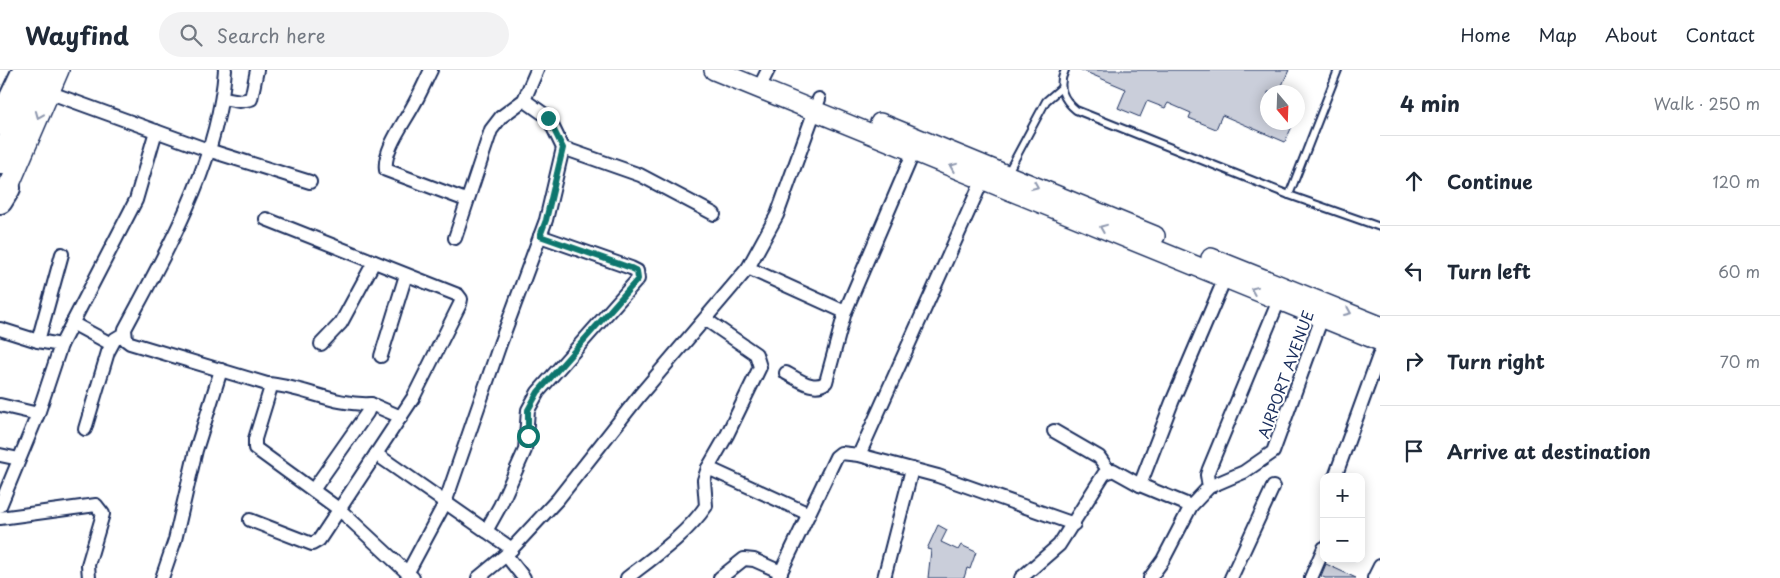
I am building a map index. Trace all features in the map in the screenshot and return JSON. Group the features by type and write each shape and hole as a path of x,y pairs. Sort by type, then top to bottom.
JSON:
{"highway":[{"path":"0,122 25,70"},
{"path":"0,162 46,81"}],"main road":[{"path":"3,199 46,81 59,70"},
{"path":"714,70 764,78"},
{"path":"746,70 914,151 1279,300 1325,310 1380,326"},
{"path":"816,105 1007,175 1224,264 1325,310 1380,341"}],"street":[{"path":"85,429 111,344 125,333 182,222 208,150 223,98 225,70"},
{"path":"223,98 240,101 250,99 257,70"},
{"path":"430,70 414,104 396,133 385,164 386,170 466,200"},
{"path":"455,238 466,200 492,130 501,117 524,100 537,70"},
{"path":"46,81 156,131 208,150 310,182"},
{"path":"267,384 270,390 255,439 255,448 340,510 411,575 445,503 500,344 546,220 563,148 548,118 524,100"},
{"path":"478,578 509,552 558,499 640,395 748,268 778,215 816,105"},
{"path":"0,506 38,414 60,345 136,200 156,131"},
{"path":"563,148 640,176 714,214"},
{"path":"786,373 814,386 822,386 826,382 845,312 914,151"},
{"path":"859,455 983,179"},
{"path":"250,520 312,544 319,540 412,398 461,299 458,295 266,219"},
{"path":"486,531 500,506 525,450 528,410 538,392 638,279 637,271 631,268 540,236"},
{"path":"38,341 62,254"},
{"path":"321,344 341,323 374,262"},
{"path":"748,268 845,312"},
{"path":"381,356 406,275"},
{"path":"1140,485 1172,402 1225,278"},
{"path":"1209,487 1207,475 1209,469 1279,300"},
{"name":"AIRPORT AVENUE","path":"1150,578 1163,560 1191,506 1209,487 1244,472 1273,452 1325,310"},
{"path":"627,578 670,544 698,517 706,506 704,480 708,468 727,435 760,367 756,354 705,319"},
{"path":"72,323 111,344"},
{"path":"0,329 38,341 60,345"},
{"path":"125,333 126,340 130,344 322,398 353,405 371,404 400,417"},
{"path":"1336,473 1380,353"},
{"path":"162,578 175,540 196,450 221,370"},
{"path":"313,490 371,404"},
{"path":"0,405 38,414"},
{"path":"1054,431 1099,456 1109,471"},
{"path":"720,578 744,559 754,560 780,575 836,457 841,453 859,455 912,469 1074,524"},
{"path":"376,454 486,531 509,552 524,578"},
{"path":"0,455 19,459"},
{"path":"708,468 809,514"},
{"path":"884,578 912,469"},
{"path":"1022,578 1059,545 1104,474 1109,471 1113,470 1140,485 1191,506"},
{"path":"1231,578 1273,487"},
{"path":"0,518 96,505 103,514 90,558 89,578"},
{"path":"1311,578 1320,557"},
{"path":"1374,578 1380,566"}],"lane":[{"path":"1065,70 1061,88 1064,99 1076,110 1289,195 1380,227"},
{"path":"1289,195 1338,70"},
{"path":"1007,175 1046,101 1061,88"}],"building":[{"path":"1081,70 1289,70 1282,85 1260,85 1260,130 1290,130 1285,142 1222,115 1216,129 1189,118 1191,113 1168,103 1165,108 1147,101 1140,117 1118,108 1126,89"},
{"path":"938,525 947,530 941,542 958,550 961,545 976,552 970,569 967,568 964,578 928,578 931,550 927,549"},
{"path":"1326,564 1356,578 1325,578 1321,576"}],"route":[{"path":"528,436 526,420 528,410 538,392 638,279 637,271 631,268 593,253 540,236 546,220 563,148 548,118"}]}
